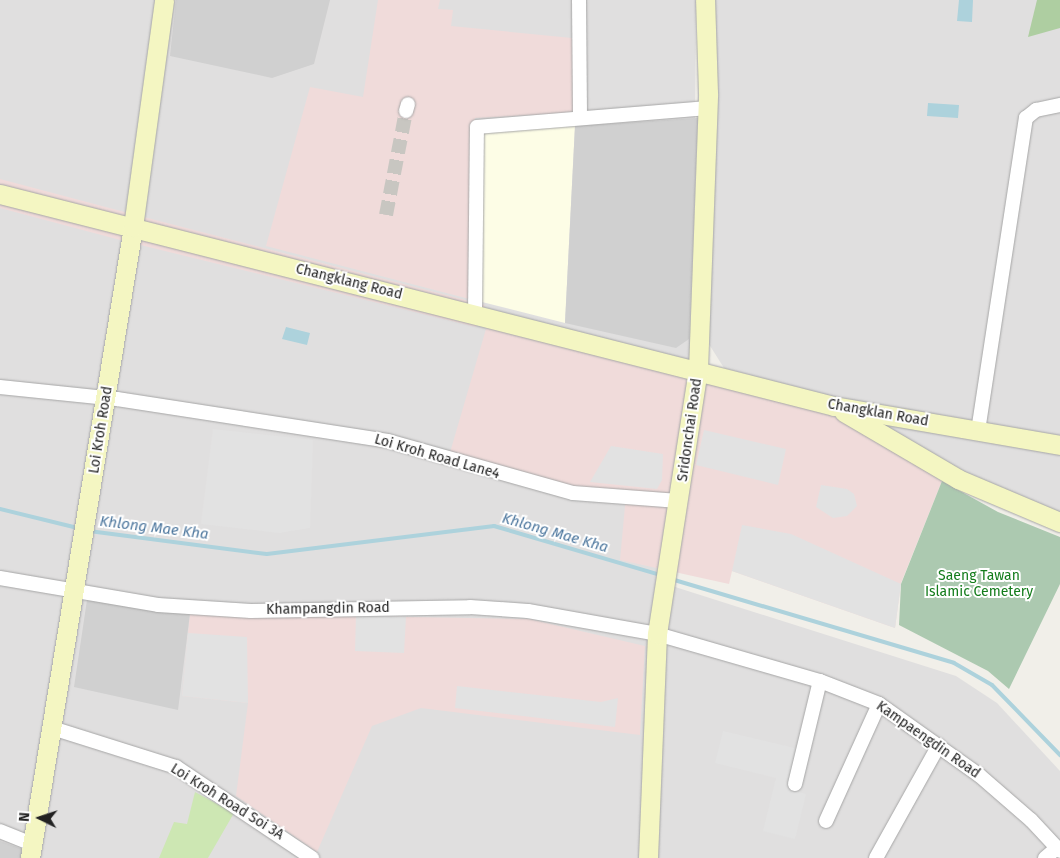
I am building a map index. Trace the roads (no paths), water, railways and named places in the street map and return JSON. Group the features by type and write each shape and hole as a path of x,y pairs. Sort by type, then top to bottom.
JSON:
{"street":[{"name":"Loi Kroh Road","path":"31,851 83,549 133,228 164,0"},
{"path":"579,0 580,118"},
{"name":"Sridonchai Road","path":"648,858 657,634 671,556 698,370 707,108 705,0"},
{"path":"978,431 1026,118 1036,110 1060,105"},
{"path":"475,314 477,127 707,108"},
{"name":"Changklang Road","path":"0,194 698,370"},
{"name":"Changklan Road","path":"698,370 834,406 1060,445"},
{"name":"Loi Kroh Road Lane4","path":"0,387 106,397 388,441 573,493 679,501"},
{"path":"834,406 958,479 1060,522"},
{"name":"Khampangdin Road","path":"0,578 75,592 158,604 251,611 470,607 528,610 657,634"},
{"name":"Kampaengdin Road","path":"657,634 820,681 879,704 939,745 1032,820 1058,850"},
{"path":"795,784 820,681"},
{"path":"826,821 879,704"},
{"name":"Loi Kroh Road Soi 3A","path":"52,728 176,767 312,858"},
{"path":"876,858 939,745"},
{"path":"0,831 31,851"},
{"path":"1045,858 1058,850"}],"water":[{"path":"959,0 973,0 972,22 957,21"},
{"path":"928,103 959,105 958,118 927,116"},
{"path":"286,327 310,333 307,345 282,339"}],"waterway":[{"name":"Khlong Mae Kha","path":"0,509 78,528"},
{"name":"Khlong Mae Kha","path":"89,531 267,554 494,526 660,575"},
{"name":"Khlong Mae Kha","path":"671,579 954,663 992,685 1060,755"}],"tunnel":[{"path":"386,215 406,111"}],"park label":[{"name":"Saeng Tawan Islamic Cemetery","path":"979,584"}]}
